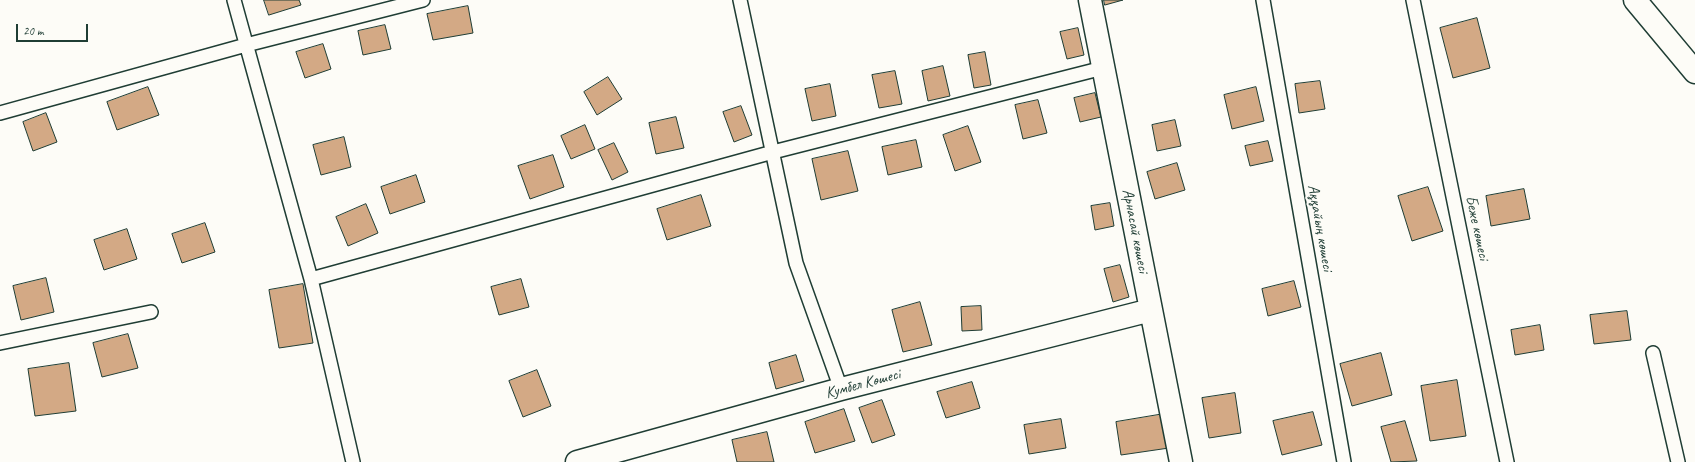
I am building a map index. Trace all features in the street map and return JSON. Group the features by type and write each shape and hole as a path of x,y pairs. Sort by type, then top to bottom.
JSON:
{"street":[{"name":"Арнасай көшесі","path":"1090,0 1181,462"},
{"path":"1635,0 1695,72"},
{"path":"1675,47 1695,59"},
{"name":"Кумбел Kөшесі","path":"577,462 841,390 1151,310"}],"lane":[{"path":"234,0 311,279 353,462"},
{"path":"0,113 246,45 423,0"},
{"path":"740,0 796,263 841,390"},
{"name":"Аққайың көшесі","path":"1263,0 1344,462"},
{"name":"Беже көшесі","path":"1413,0 1507,462"},
{"path":"311,279 773,152 1104,68"},
{"path":"0,343 151,312"},
{"path":"1653,353 1678,462"}],"building":[{"path":"264,0 299,0 301,5 269,15"},
{"path":"1104,0 1123,0 1105,5"},
{"path":"468,6 473,33 433,40 427,14"},
{"path":"1477,18 1490,68 1453,78 1440,28"},
{"path":"385,25 391,49 363,55 358,31"},
{"path":"1078,28 1084,55 1067,59 1060,32"},
{"path":"323,44 331,69 305,78 296,52"},
{"path":"985,52 991,85 974,88 968,55"},
{"path":"943,66 950,96 928,101 922,71"},
{"path":"895,71 902,104 879,108 872,75"},
{"path":"608,77 622,99 597,115 584,92"},
{"path":"1320,81 1325,109 1299,113 1295,84"},
{"path":"830,84 836,116 812,121 805,89"},
{"path":"148,87 159,115 117,130 107,102"},
{"path":"1256,87 1264,121 1232,129 1224,95"},
{"path":"1095,93 1101,117 1080,122 1074,98"},
{"path":"1038,100 1047,133 1023,139 1015,105"},
{"path":"741,106 752,135 734,142 723,112"},
{"path":"46,113 57,142 33,151 23,122"},
{"path":"676,117 684,148 656,154 649,123"},
{"path":"1175,120 1181,146 1157,151 1152,125"},
{"path":"585,125 595,149 571,159 561,136"},
{"path":"968,126 981,162 955,171 943,135"},
{"path":"344,137 351,167 321,175 313,145"},
{"path":"916,140 922,167 888,175 882,147"},
{"path":"1268,141 1273,161 1250,166 1245,146"},
{"path":"614,143 628,172 612,180 598,150"},
{"path":"848,151 858,191 821,200 812,159"},
{"path":"553,155 564,187 530,199 518,166"},
{"path":"1177,163 1185,190 1155,199 1147,172"},
{"path":"416,175 425,202 390,214 381,187"},
{"path":"1428,187 1443,231 1412,241 1398,196"},
{"path":"1524,189 1530,219 1491,226 1486,196"},
{"path":"701,195 711,226 667,240 657,209"},
{"path":"1110,203 1114,226 1095,230 1091,206"},
{"path":"366,204 378,233 348,246 336,217"},
{"path":"205,223 215,252 182,263 172,234"},
{"path":"127,229 137,259 104,270 94,240"},
{"path":"1120,265 1129,297 1113,302 1104,269"},
{"path":"46,278 54,312 21,320 13,286"},
{"path":"521,279 529,307 499,315 491,287"},
{"path":"1294,281 1301,307 1268,316 1262,289"},
{"path":"303,284 313,343 279,348 269,290"},
{"path":"920,302 932,345 903,352 892,310"},
{"path":"981,306 982,330 962,331 961,307"},
{"path":"1627,311 1631,340 1594,344 1590,315"},
{"path":"1540,325 1544,350 1515,355 1511,330"},
{"path":"128,334 138,368 102,377 93,343"},
{"path":"1381,353 1392,395 1352,406 1340,364"},
{"path":"796,355 804,381 776,389 769,363"},
{"path":"69,363 76,411 35,416 28,369"},
{"path":"537,370 551,406 523,417 509,381"},
{"path":"1457,380 1466,436 1430,441 1421,386"},
{"path":"972,382 980,408 946,418 937,392"},
{"path":"1235,393 1241,433 1209,438 1202,398"},
{"path":"882,400 895,435 872,443 859,408"},
{"path":"844,409 855,441 815,453 805,422"},
{"path":"1313,412 1322,445 1282,455 1273,421"},
{"path":"1164,414 1169,448 1121,455 1116,422"},
{"path":"1061,419 1066,448 1029,454 1024,425"},
{"path":"1405,421 1417,461 1391,462 1381,427"},
{"path":"767,432 774,462 737,462 732,440"}]}
